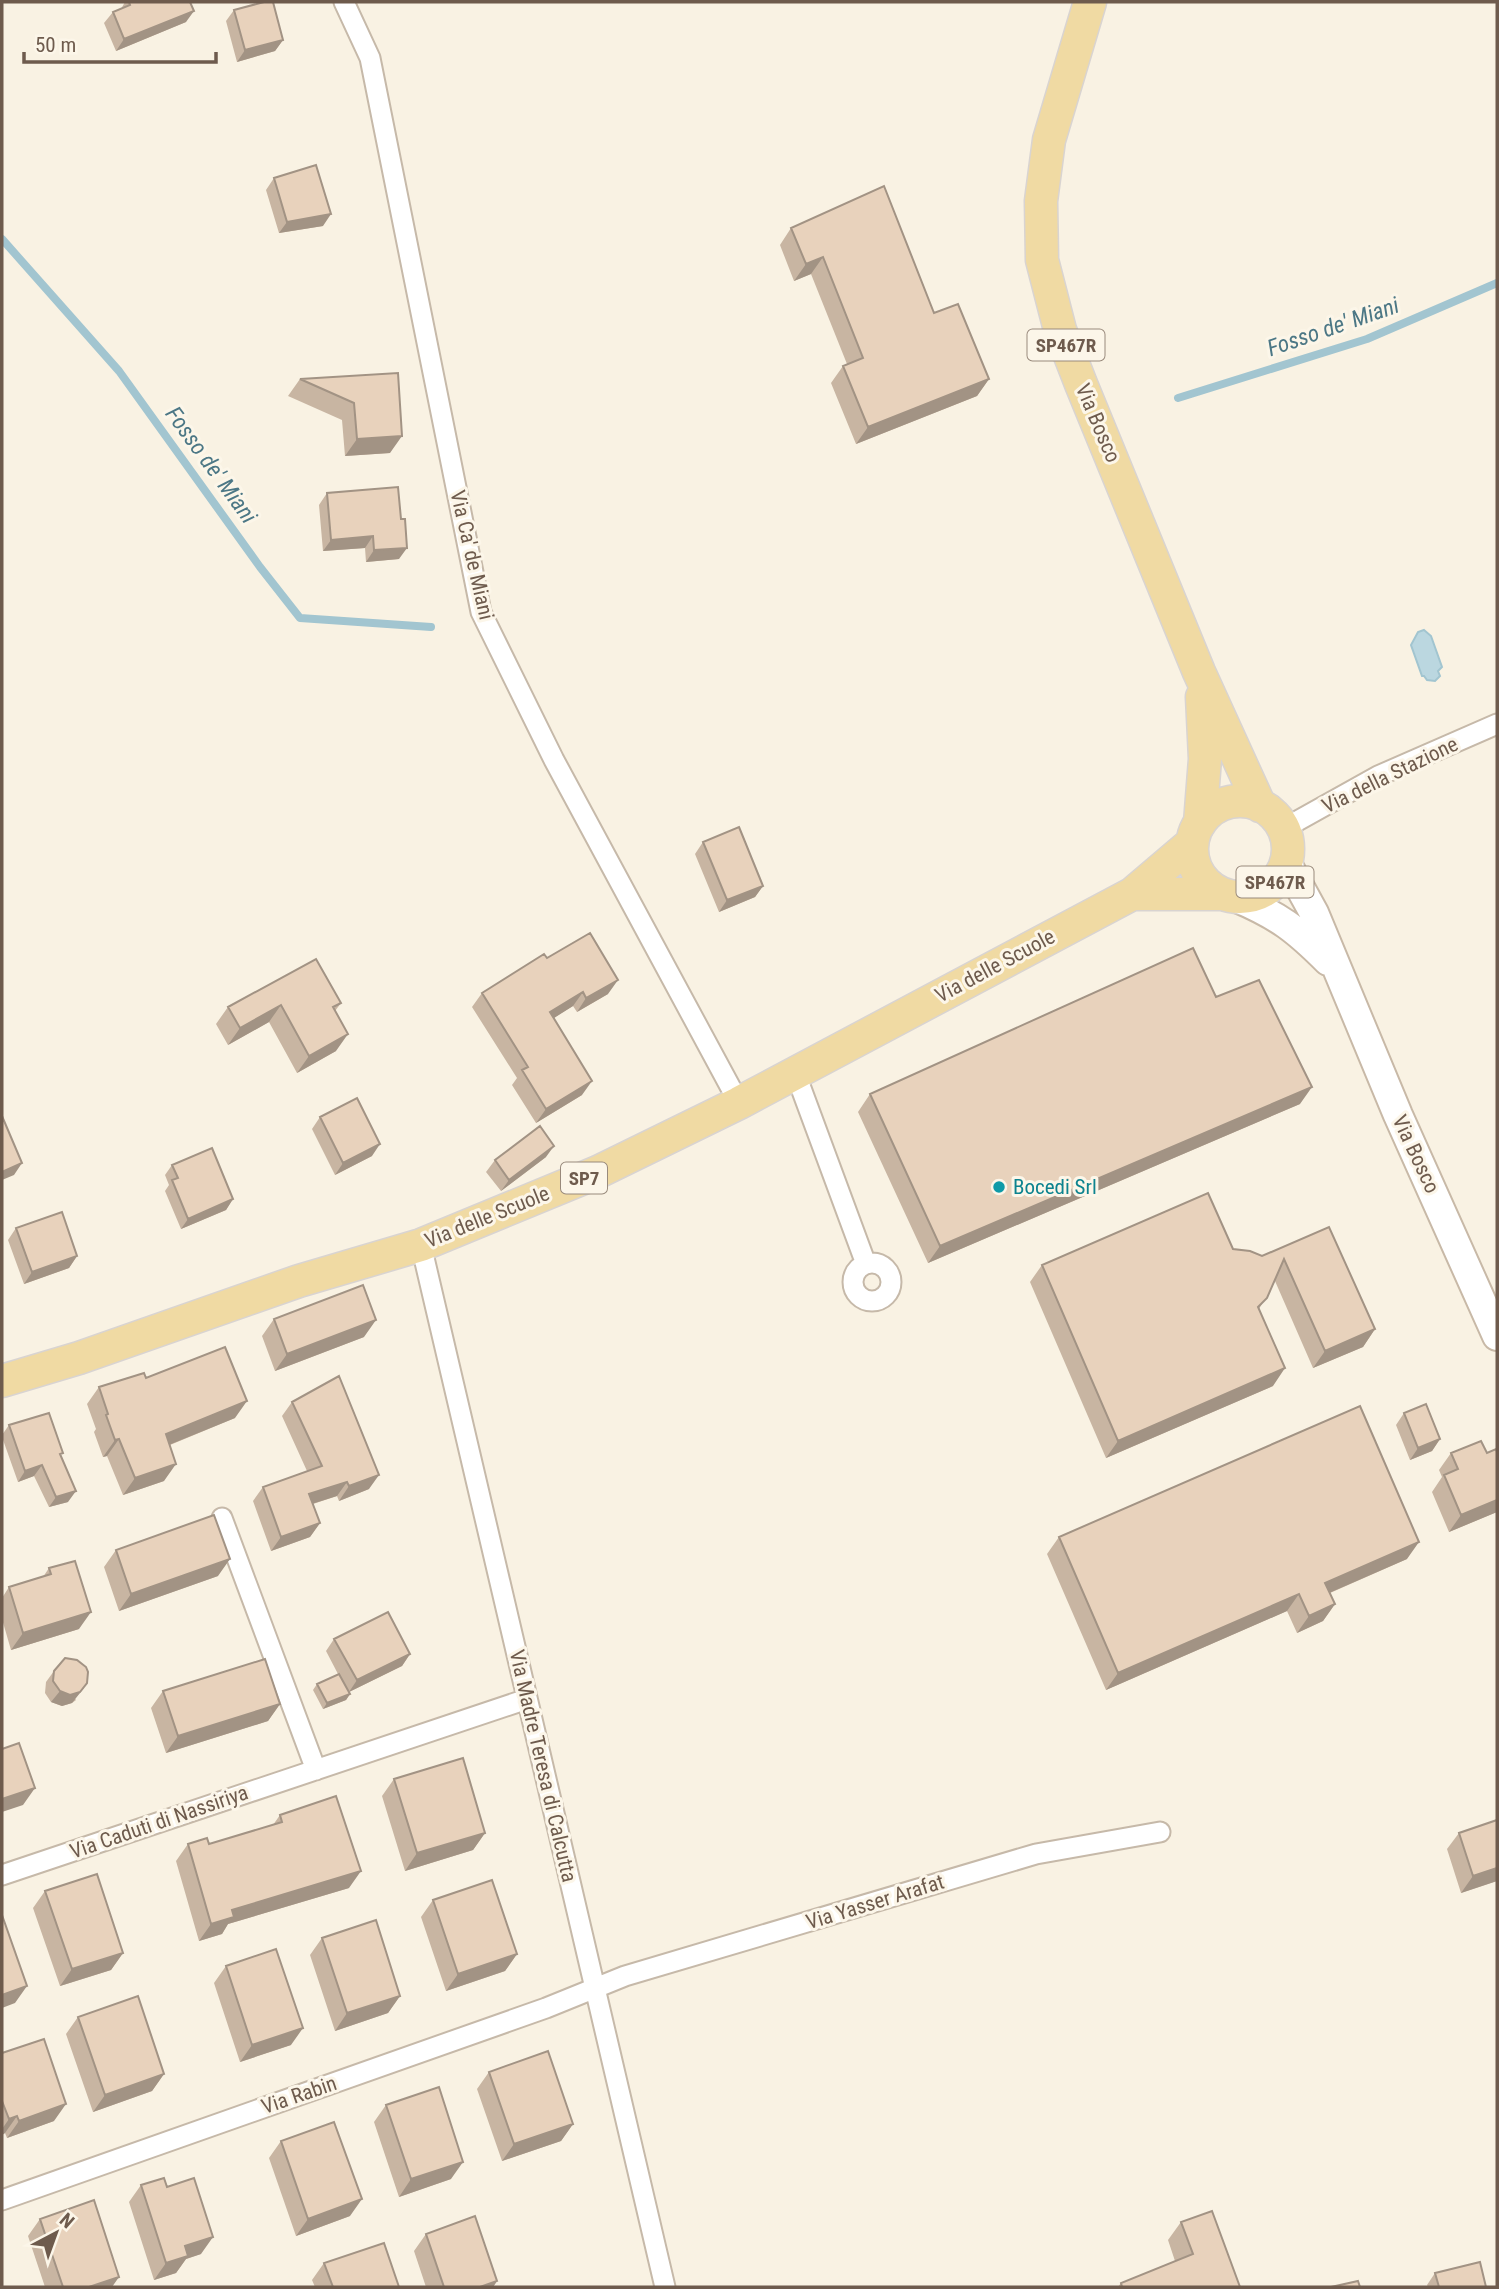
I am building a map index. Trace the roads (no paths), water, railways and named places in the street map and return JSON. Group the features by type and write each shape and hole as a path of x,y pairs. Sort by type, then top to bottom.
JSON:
{"main road":[{"name":"Via Bosco","path":"1090,2 1049,140 1041,201 1042,260 1060,330 1199,671 1260,806 1274,816 1283,829 1288,845 1286,862 1314,913 1398,1115 1497,1336"},
{"name":"Via Bosco","path":"1199,671 1205,713 1205,759 1192,858 1197,872 1207,885 1272,913 1298,931 1337,970"},
{"path":"1196,833 1216,808 1229,802 1244,801 1260,806"},
{"name":"Via delle Scuole","path":"2,1381 79,1358 299,1281 421,1245 598,1172 739,1102 1132,894 1196,833"},
{"name":"SP467R","path":"1229,896 1254,896 1268,888 1280,876 1286,862"},
{"name":"Via delle Scuole","path":"1132,894 1229,896"}],"street":[{"name":"Via Ca' de Miani","path":"344,2 370,58 481,612 554,761 739,1102"},
{"name":"Via della Stazione","path":"1283,829 1378,776 1497,724"},
{"path":"795,1072 866,1264"},
{"name":"Via Madre Teresa di Calcutta","path":"421,1245 665,2287"},
{"path":"222,1518 316,1770"},
{"name":"Via Caduti di Nassiriya","path":"2,1875 527,1699"},
{"name":"Via Yasser Arafat","path":"595,1987 1036,1854 1160,1832"},
{"name":"Via Rabin","path":"2,2200 546,2008 595,1987"}],"water":[{"path":"1424,630 1431,636 1442,667 1438,671 1440,676 1435,681 1422,676 1411,645 1418,632"}],"waterway":[{"name":"Fosso de' Miani","path":"2,239 119,371 260,567 300,618 431,627"},
{"name":"Fosso de' Miani","path":"1178,398 1367,339 1497,283"}],"place":[{"name":"Bocedi Srl","path":"999,1187"}]}
